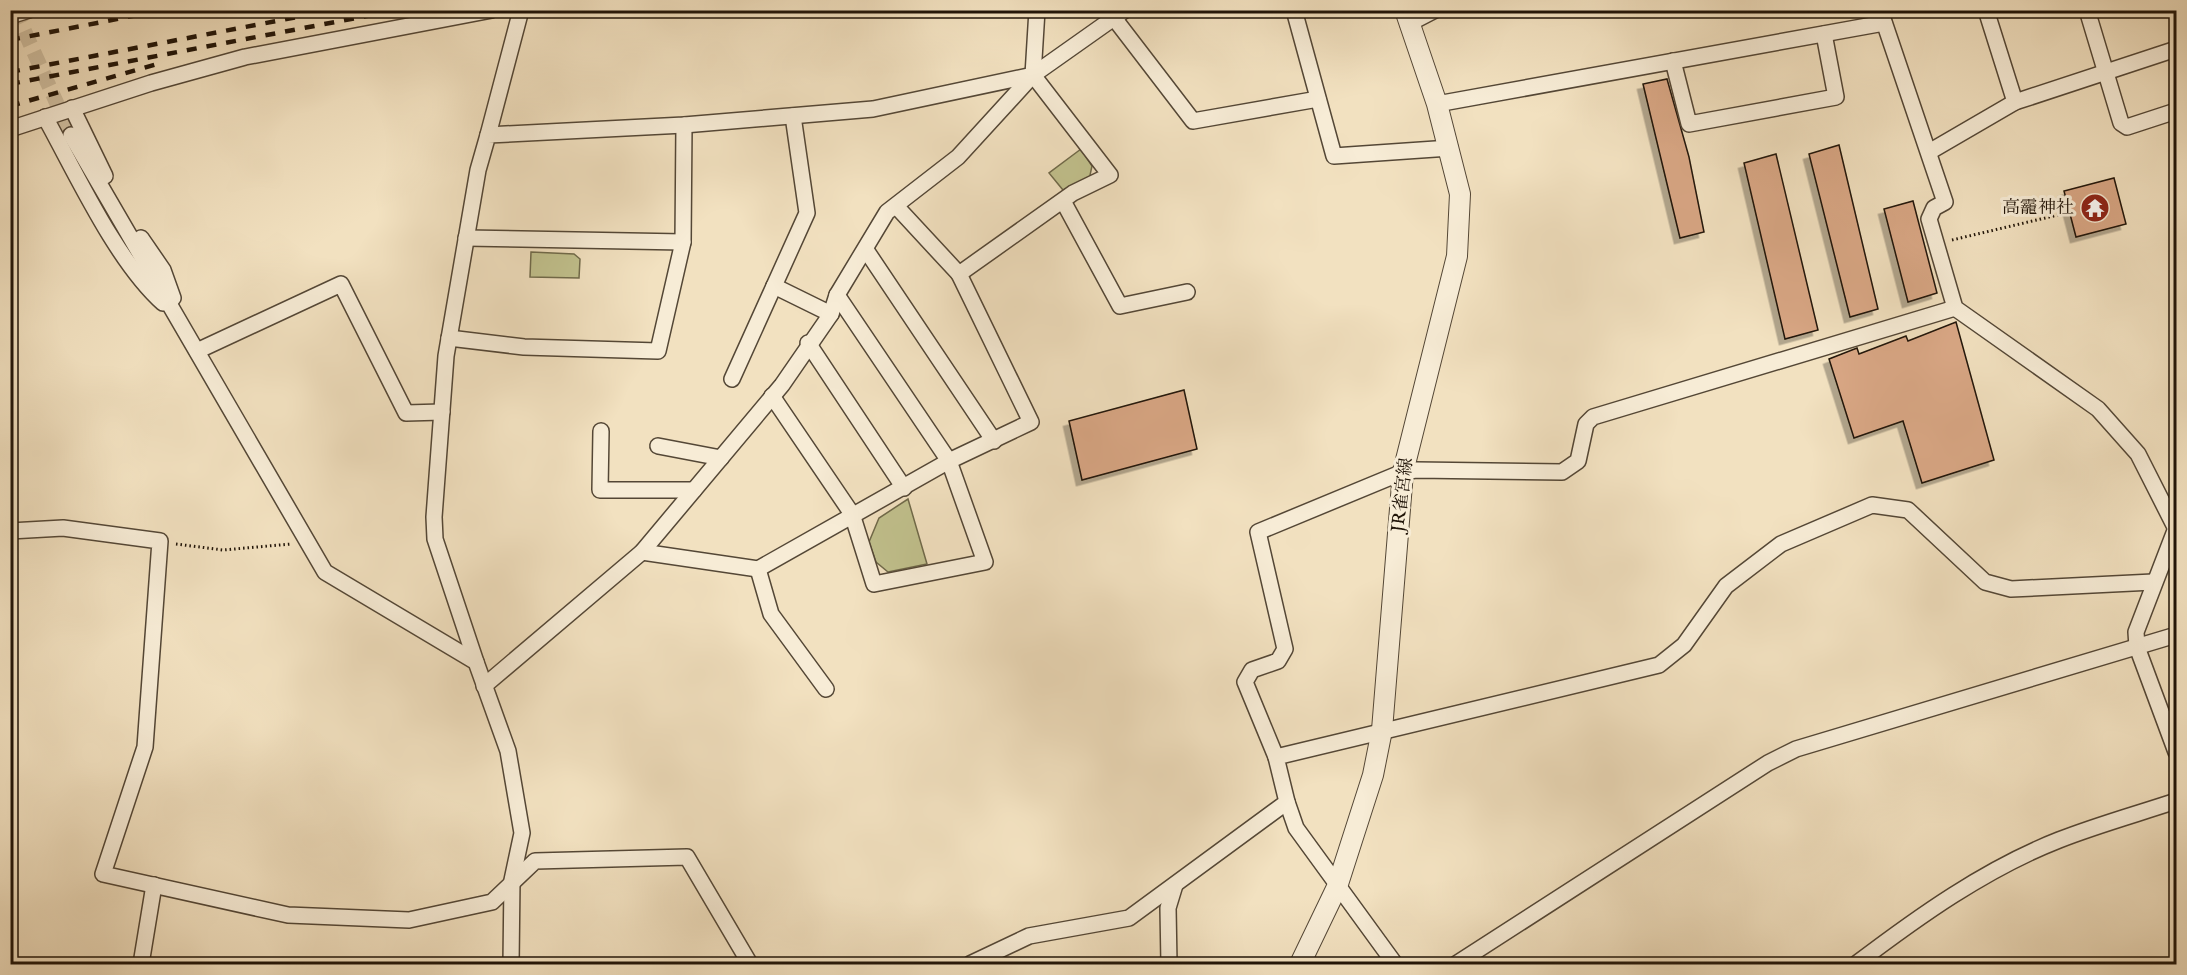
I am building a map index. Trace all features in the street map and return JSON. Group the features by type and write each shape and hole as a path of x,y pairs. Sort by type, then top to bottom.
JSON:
{"street":[{"path":"10,16 29,10"},
{"path":"10,129 151,83 245,57 492,10"},
{"path":"511,964 512,880 522,833 508,751 435,539 434,517 449,338 466,238 478,170 521,10"},
{"path":"959,274 1063,201 1110,175 1033,75 1037,10"},
{"path":"1294,10 1334,156 1450,148"},
{"path":"1406,17 1435,10"},
{"path":"1986,10 2015,102"},
{"path":"2087,10 2121,123 2127,127 2176,111"},
{"path":"484,686 642,552 772,396 831,314 837,295 888,213 958,157 1033,75 1120,14 1193,121 1318,99"},
{"name":"JR雀宮線","path":"1300,964 1337,887 1360,821 1382,730 1403,472 1456,256 1460,194 1437,104 1406,17"},
{"path":"1437,104 1824,34 1882,17 1945,201 1934,208 1929,219 1954,308 2098,409 2138,454 2176,529 2153,582 2136,632 2137,647 2176,752"},
{"path":"1674,61 1689,124 1836,97 1824,34"},
{"path":"1929,152 2015,102 2105,71 2176,50"},
{"path":"488,135 684,125 873,109 1033,75"},
{"path":"72,108 120,206 163,270 172,291 174,313"},
{"path":"732,379 807,213 794,116"},
{"path":"45,117 103,221 144,286 174,313"},
{"path":"449,338 524,347 658,351 683,242 684,125"},
{"path":"71,135 325,572 476,662"},
{"path":"1063,201 1120,306 1187,292"},
{"path":"642,552 758,569 949,461 1031,422 959,274 896,206"},
{"path":"466,238 683,242"},
{"path":"866,250 994,441"},
{"path":"197,351 341,284 406,413 442,412"},
{"path":"774,286 831,314"},
{"path":"772,396 852,514 873,584 985,562 949,461 837,295"},
{"path":"1395,964 1296,828 1276,757 1245,682 1252,670 1278,661 1285,649 1258,532 1403,472 1416,470 1562,472 1578,461 1586,424 1593,417 1954,308"},
{"path":"808,343 904,488"},
{"path":"601,431 600,490 694,490"},
{"path":"658,446 721,458"},
{"path":"1276,757 1659,665 1684,645 1726,586 1781,543 1872,505 1908,510 1985,582 2011,589 2153,582"},
{"path":"10,531 63,528 160,542 145,747 103,874 288,915 409,920 492,902 512,880 535,861 687,857 750,964"},
{"path":"758,569 771,614 826,689"},
{"path":"1456,964 1768,763 1796,749 2176,635"},
{"path":"1856,964 1890,938 1983,876 2058,840 2176,801"},
{"path":"970,964 1029,936 1129,918 1287,802"},
{"path":"141,964 154,885"},
{"path":"1168,964 1168,908 1175,885"}],"path":[{"path":"1936,243 2062,214"},
{"path":"160,542 223,550 308,543"}],"green space":[{"path":"1081,149 1092,166 1089,180 1063,190 1049,173"},
{"path":"531,252 574,254 580,259 579,278 530,277"},
{"path":"908,499 927,564 888,572 876,562 869,542 879,518"}],"building":[{"path":"1667,79 1689,157 1704,232 1680,238 1643,84"},
{"path":"1839,145 1878,309 1850,317 1809,154"},
{"path":"1776,154 1818,330 1785,339 1744,163"},
{"name":"高靇神社","path":"2114,178 2126,224 2076,237 2064,191"},
{"path":"1913,201 1937,293 1908,302 1884,209"},
{"path":"1956,322 1994,460 1922,483 1903,421 1854,438 1829,359 1857,348 1859,354 1906,336 1908,341"},
{"path":"1184,390 1197,449 1082,480 1069,421"}],"tunnel":[{"path":"15,10 71,135"}],"railway":[{"path":"10,40 163,10"},
{"path":"10,72 334,10"},
{"path":"10,84 398,10"},
{"path":"10,106 161,63"}],"place":[{"name":"高靇神社","path":"2095,208"}]}
